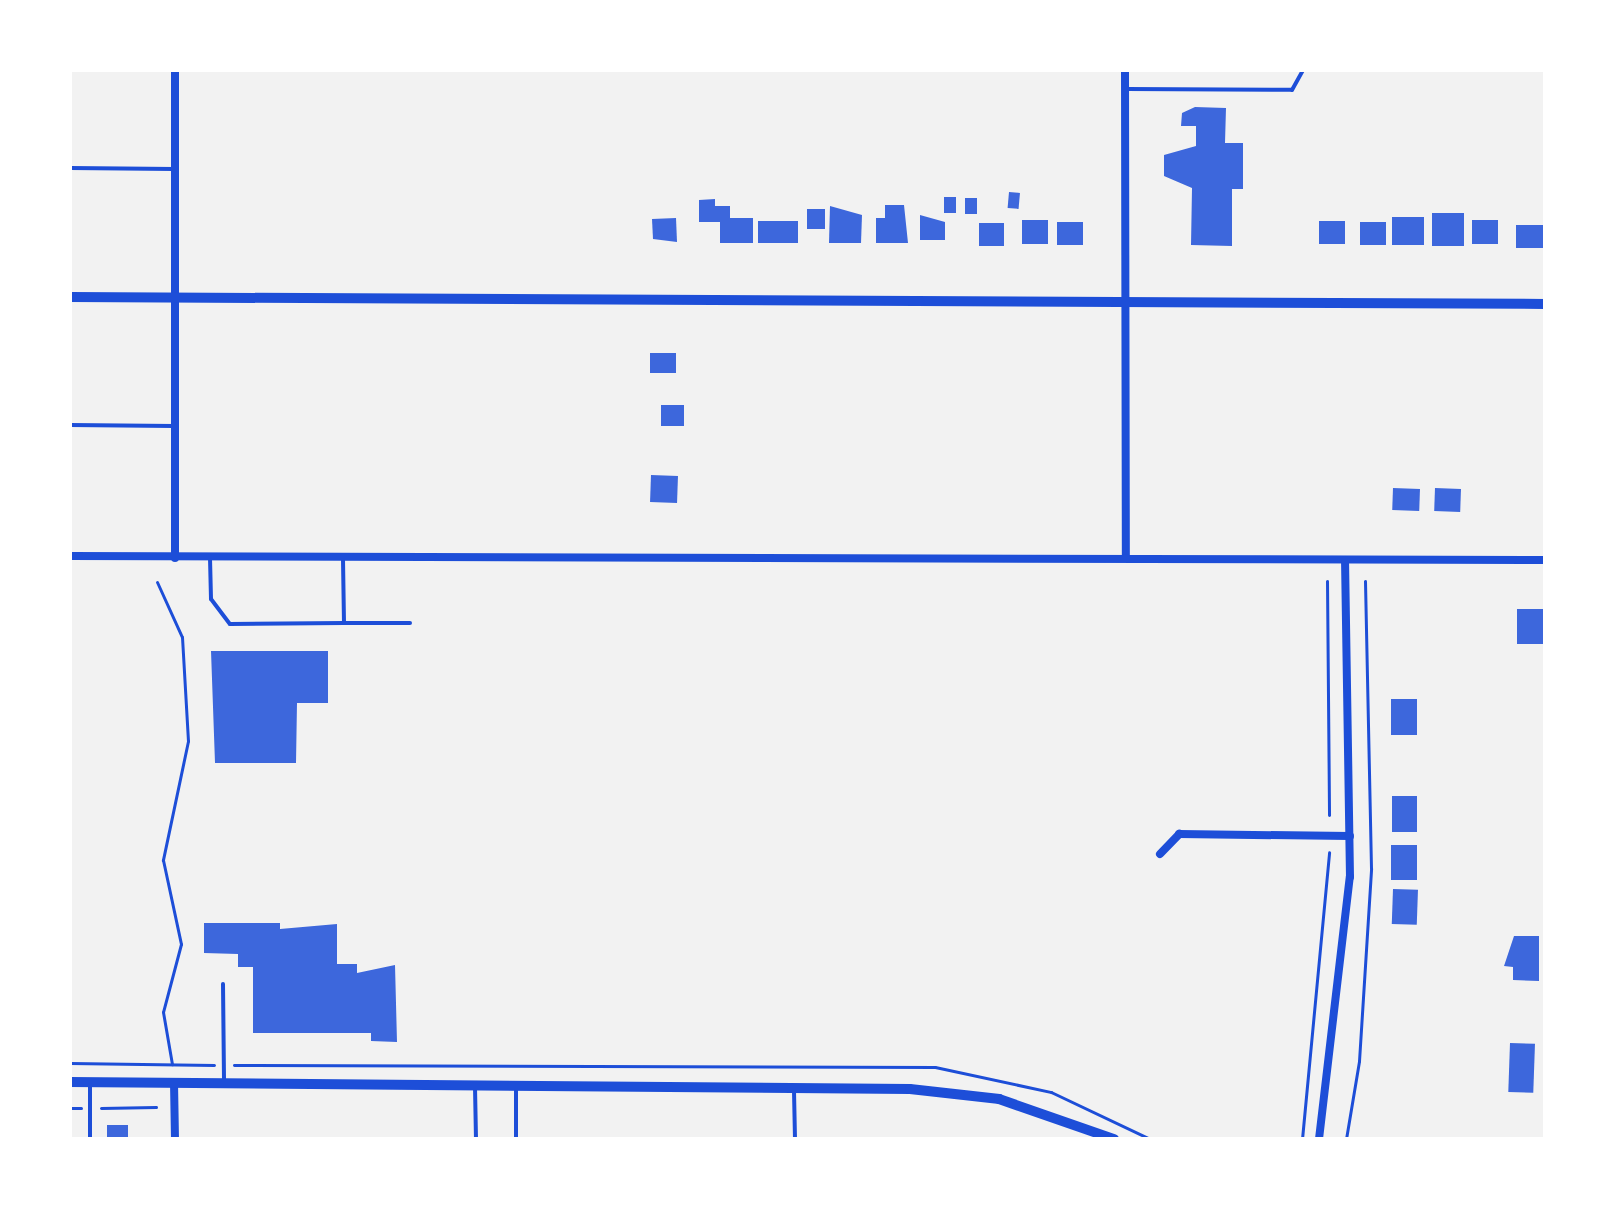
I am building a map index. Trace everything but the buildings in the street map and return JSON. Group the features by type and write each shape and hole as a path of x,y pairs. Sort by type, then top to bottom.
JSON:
{"street":[{"path":"175,70 178,298 174,426 175,558"},
{"path":"1125,70 1126,558"},
{"path":"70,297 1124,299 1545,304"},
{"path":"70,556 1545,560"},
{"path":"1319,1139 1343,967 1350,836 1345,560"},
{"path":"1160,854 1179,834 1350,836"},
{"path":"70,1082 794,1089 986,1097 1114,1139"},
{"path":"174,1082 175,1139"}],"lane":[{"path":"1125,89 1292,90 1303,70"},
{"path":"70,168 177,169"},
{"path":"70,425 174,426"},
{"path":"210,558 211,599 230,624 410,623"},
{"path":"343,559 344,623"},
{"path":"223,984 224,1082"},
{"path":"90,1082 90,1139"},
{"path":"475,1087 476,1139"},
{"path":"516,1087 516,1139"},
{"path":"794,1089 795,1139"}],"path":[{"path":"1327,581 1329,815"},
{"path":"1346,1139 1359,1061 1371,868 1365,581"},
{"path":"157,582 182,637 188,741 163,860 181,944 163,1012 174,1082"},
{"path":"1302,1139 1329,852"},
{"path":"70,1108 156,1107"}]}
